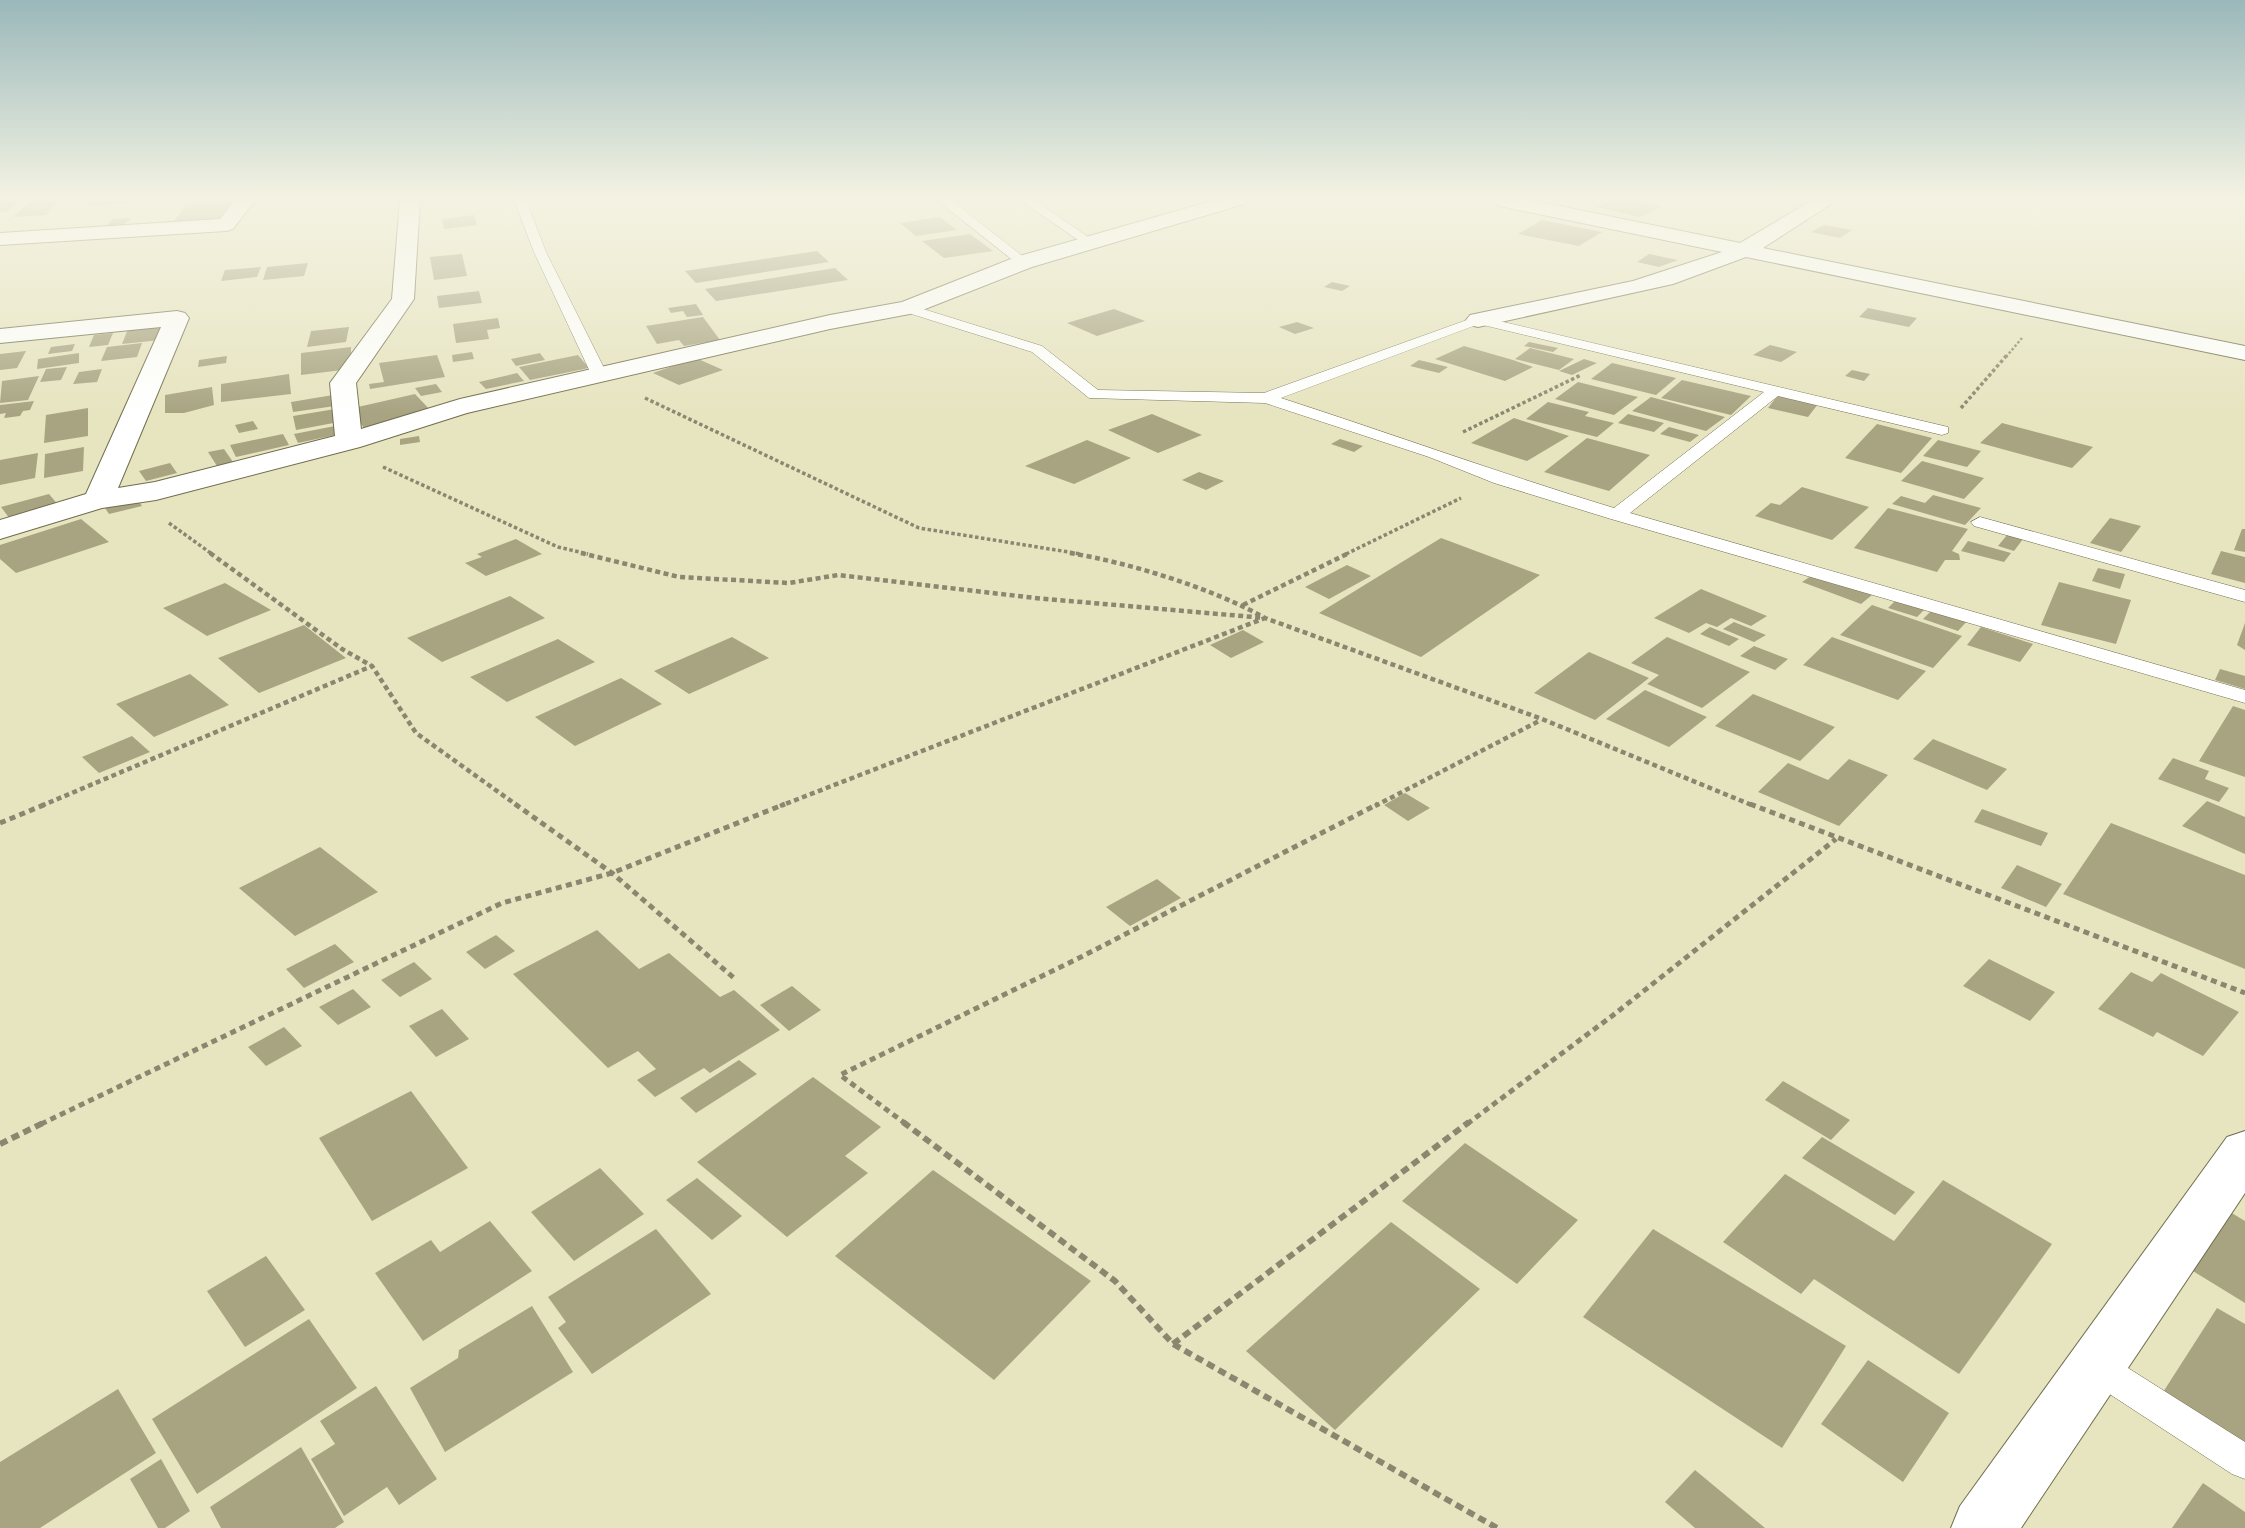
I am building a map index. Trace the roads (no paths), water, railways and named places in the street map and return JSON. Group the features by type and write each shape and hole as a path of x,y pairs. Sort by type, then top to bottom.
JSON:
{"street":[{"path":"342,443 343,383 403,299 405,271"},
{"path":"0,530 98,500 156,491 342,443 460,407 830,322 907,308 1000,271"},
{"path":"1478,320 1685,271"},
{"path":"1856,271 2245,353"},
{"path":"0,336 177,318 98,500"},
{"path":"1983,1528 2245,1151"}],"lane":[{"path":"549,271 600,376"},
{"path":"907,308 1037,349 1094,395 1266,398 1435,453 1500,479 1617,515 2245,697"},
{"path":"1266,398 1478,320 1942,430"},
{"path":"1617,515 1775,391"},
{"path":"1980,522 2245,596"},
{"path":"2097,1367 2245,1462"}]}
